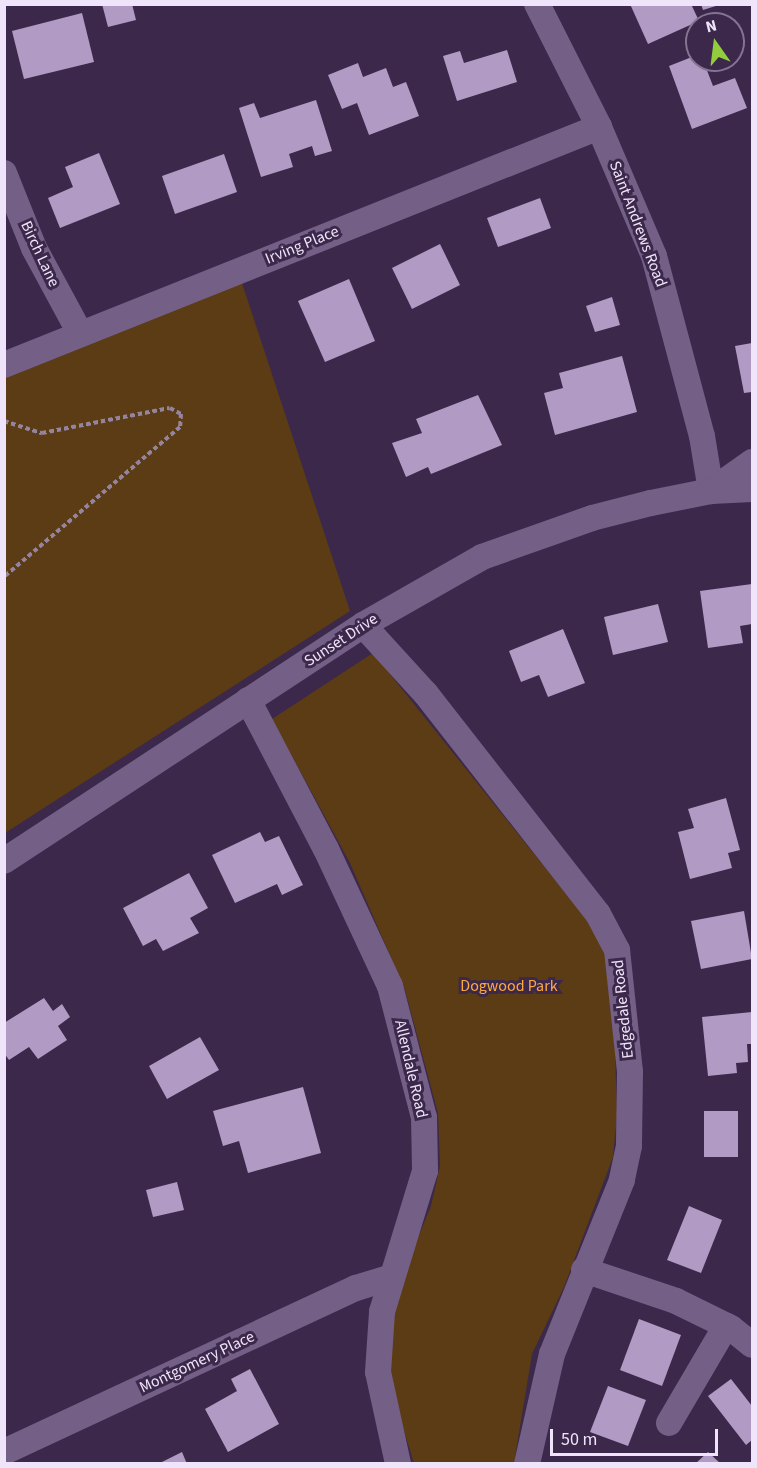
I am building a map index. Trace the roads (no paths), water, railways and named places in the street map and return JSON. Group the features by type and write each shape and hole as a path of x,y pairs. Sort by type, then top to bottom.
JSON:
{"street":[{"name":"Saint Andrews Road","path":"537,4 599,127 654,256 702,436 711,491"},
{"name":"Irving Place","path":"4,365 599,127"},
{"name":"Birch Lane","path":"4,173 34,248 80,333"},
{"name":"Sunset Drive","path":"711,491 753,462"},
{"name":"Sunset Drive","path":"4,861 363,625 482,557 592,518 711,491 753,489"},
{"name":"Edgedale Road","path":"363,625 426,694 598,914 617,950 630,1072 629,1146 622,1180 552,1354 526,1464"},
{"name":"Allendale Road","path":"248,700 326,849 390,986 421,1106 425,1171 382,1312 378,1372 398,1464"},
{"path":"584,1270 655,1292 726,1326 753,1345"},
{"name":"Montgomery Place","path":"4,1452 356,1288 391,1277"},
{"path":"669,1423 726,1326"}],"park label":[{"name":"Dogwood Park","path":"509,986"}]}
